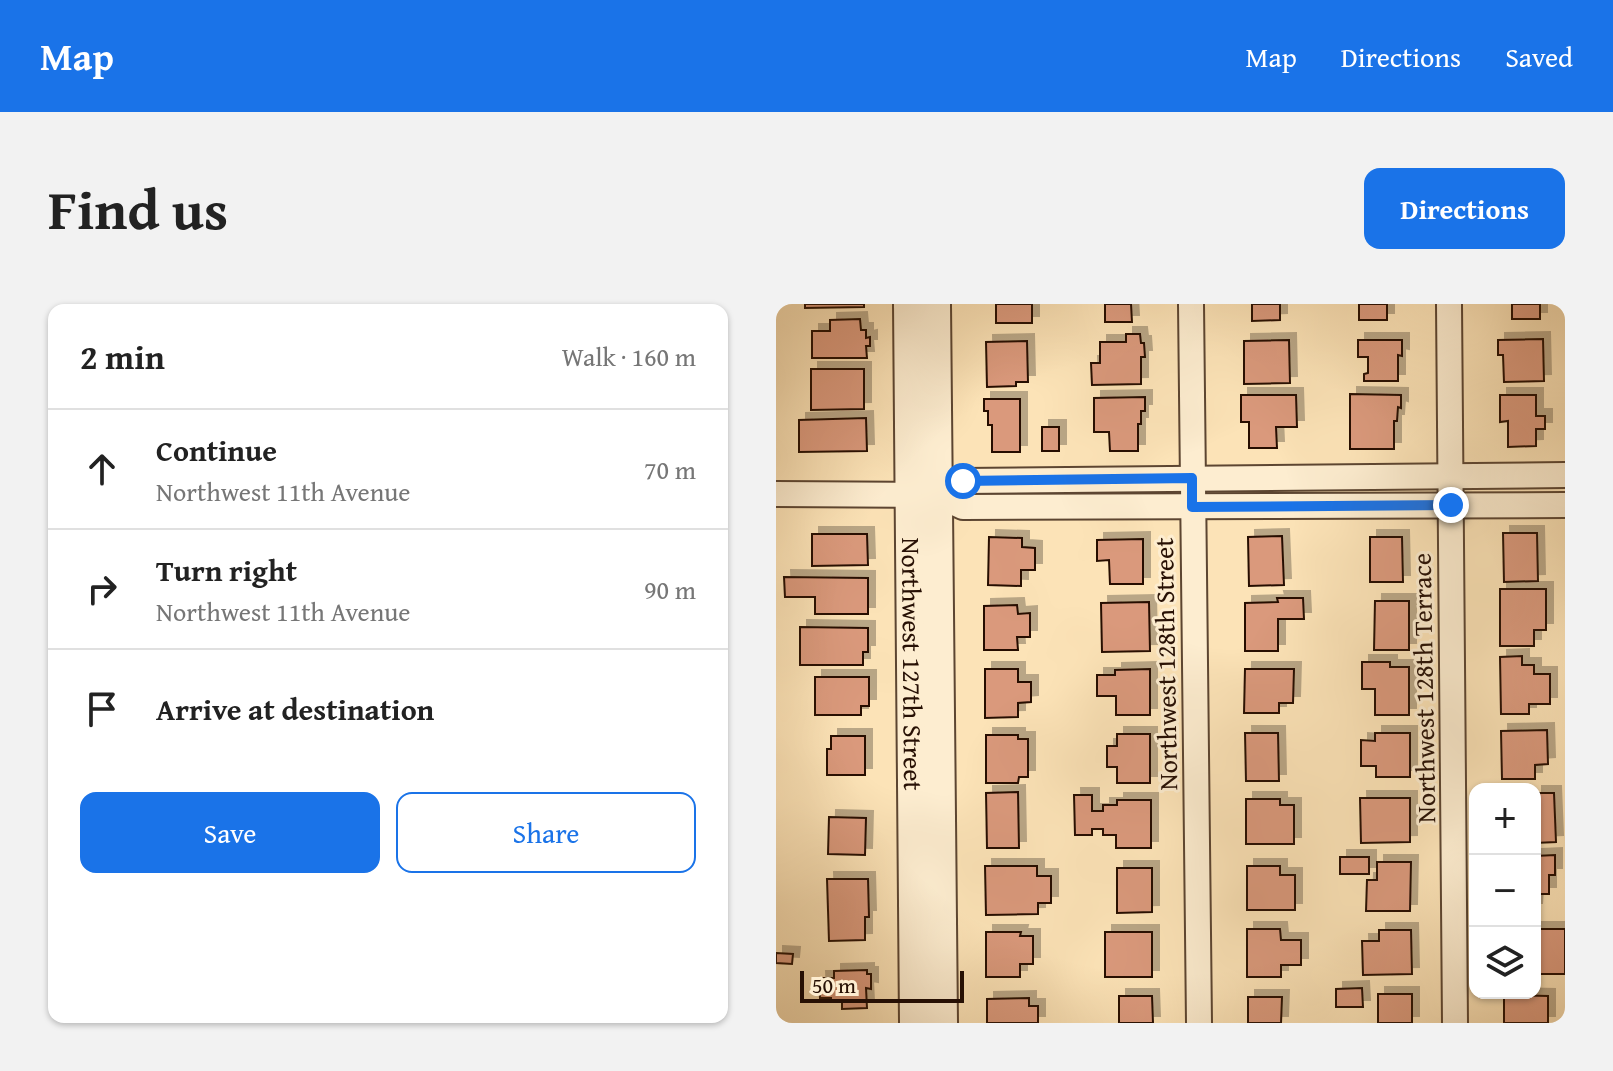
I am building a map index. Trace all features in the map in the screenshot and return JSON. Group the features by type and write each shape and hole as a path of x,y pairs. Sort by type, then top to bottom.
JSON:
{"street":[{"name":"Northwest 127th Street","path":"909,304 923,494 942,1023"},
{"name":"Northwest 127th Street","path":"915,1023 923,494 935,304"},
{"name":"Northwest 128th Street","path":"1191,304 1199,1023"},
{"name":"Northwest 128th Terrace","path":"1449,304 1455,1023"},
{"path":"776,494 923,494 963,481 1565,475"},
{"path":"923,494 963,507 1565,505"}],"building":[{"path":"805,304 864,304 864,307 805,308"},
{"path":"996,304 1032,304 1032,323 996,323"},
{"path":"1105,304 1131,304 1132,322 1105,322"},
{"path":"1252,304 1280,304 1280,320 1252,321"},
{"path":"1359,304 1387,304 1387,320 1359,320"},
{"path":"1512,304 1540,304 1540,319 1512,319"},
{"path":"860,319 861,330 866,330 866,338 870,337 870,346 866,346 867,358 812,358 812,331 830,331 830,320"},
{"path":"1126,334 1140,334 1141,343 1144,343 1141,384 1092,385 1091,363 1100,363 1100,342 1126,342"},
{"path":"1543,339 1544,381 1504,382 1503,355 1498,355 1498,340"},
{"path":"1289,340 1290,383 1244,384 1244,341"},
{"path":"1358,340 1402,340 1402,356 1398,355 1398,381 1364,381 1364,374 1368,373 1368,357 1358,357"},
{"path":"1027,341 1028,382 1016,382 1016,386 987,387 986,342"},
{"path":"811,369 864,369 864,409 811,410"},
{"path":"1350,394 1401,395 1401,408 1398,407 1397,421 1394,421 1394,449 1350,449"},
{"path":"1241,395 1296,395 1297,427 1276,427 1277,448 1249,448 1249,422 1241,422"},
{"path":"1500,395 1536,395 1536,416 1545,416 1545,429 1536,429 1536,446 1508,447 1508,421 1500,422"},
{"path":"1145,397 1145,411 1141,411 1141,424 1138,424 1138,451 1110,451 1109,432 1094,432 1094,398"},
{"path":"984,399 1020,399 1020,452 992,452 992,425 988,425"},
{"path":"866,418 867,451 799,452 799,420"},
{"path":"1042,427 1059,427 1059,451 1042,451"},
{"path":"1503,533 1537,533 1538,581 1504,582"},
{"path":"812,534 867,534 868,565 812,566"},
{"path":"1282,536 1284,585 1249,586 1248,537"},
{"path":"989,537 1022,538 1022,547 1035,548 1035,570 1021,570 1021,586 988,585"},
{"path":"1370,537 1402,537 1403,582 1370,582"},
{"path":"1143,539 1143,584 1110,584 1109,560 1097,561 1097,540"},
{"path":"784,577 868,578 868,614 815,614 815,597 785,597"},
{"path":"1500,589 1546,589 1546,630 1534,630 1534,646 1500,646"},
{"path":"1277,598 1303,598 1304,619 1278,619 1278,651 1245,651 1245,603 1278,602"},
{"path":"1375,601 1409,601 1409,650 1374,650"},
{"path":"1149,602 1150,651 1102,652 1101,603"},
{"path":"1017,605 1018,614 1030,613 1030,637 1017,637 1018,650 984,650 984,606"},
{"path":"800,627 868,628 868,652 863,652 863,665 800,665"},
{"path":"1522,656 1522,665 1534,665 1534,674 1550,674 1550,704 1529,704 1529,714 1501,714 1500,657"},
{"path":"1362,662 1390,662 1390,667 1409,667 1409,715 1375,715 1375,689 1362,689"},
{"path":"985,669 1018,669 1018,682 1031,682 1031,702 1018,703 1018,717 985,718"},
{"path":"1150,669 1150,715 1116,715 1116,696 1097,696 1097,675 1115,675 1115,670"},
{"path":"1245,669 1294,669 1293,703 1279,703 1279,713 1244,713"},
{"path":"815,677 869,677 869,706 861,706 861,715 815,715"},
{"path":"1547,730 1548,764 1535,765 1535,779 1502,779 1501,731"},
{"path":"1245,733 1278,733 1279,781 1246,781"},
{"path":"1375,733 1410,733 1410,777 1376,777 1376,766 1361,766 1361,740 1375,741"},
{"path":"1117,734 1150,734 1150,783 1117,783 1117,767 1107,767 1107,746 1117,746"},
{"path":"986,735 1018,735 1018,739 1028,739 1028,777 1019,777 1018,783 986,783"},
{"path":"831,736 865,736 865,775 827,775 827,749 831,749"},
{"path":"1018,792 1019,848 987,848 986,793"},
{"path":"1541,793 1554,793 1556,842 1541,843"},
{"path":"1074,795 1092,795 1092,811 1103,811 1103,805 1117,805 1117,800 1151,800 1151,848 1116,848 1116,835 1103,835 1103,829 1092,829 1092,835 1075,835"},
{"path":"1360,798 1410,798 1410,842 1361,843"},
{"path":"1246,799 1280,799 1280,805 1294,805 1294,844 1246,844"},
{"path":"829,817 866,818 865,855 828,854"},
{"path":"1555,855 1555,875 1549,875 1549,894 1541,894 1541,856"},
{"path":"1340,857 1369,857 1369,874 1340,874"},
{"path":"1377,862 1411,862 1410,911 1366,911 1367,880 1377,880"},
{"path":"985,866 1037,866 1037,876 1051,876 1051,903 1038,903 1038,914 986,915"},
{"path":"1247,866 1280,866 1280,875 1295,875 1295,910 1247,910"},
{"path":"1117,868 1152,868 1152,912 1117,913"},
{"path":"827,879 868,879 869,917 865,917 865,940 829,941"},
{"path":"1247,929 1280,929 1281,940 1301,940 1301,965 1281,965 1281,977 1247,977"},
{"path":"1541,929 1565,929 1565,974 1541,974"},
{"path":"1379,930 1411,930 1412,974 1363,975 1362,941 1379,941"},
{"path":"986,932 1021,932 1020,936 1033,936 1033,964 1020,964 1020,977 986,977"},
{"path":"1105,932 1152,932 1152,977 1105,977"},
{"path":"776,953 793,954 792,964 776,963"},
{"path":"867,970 867,974 871,974 871,989 866,988 867,1008 842,1009 842,1002 820,998 819,978 834,978 834,971"},
{"path":"1362,988 1363,1007 1336,1007 1336,989"},
{"path":"1378,994 1412,994 1412,1023 1378,1023"},
{"path":"1119,996 1152,996 1153,1023 1119,1023"},
{"path":"1541,996 1548,996 1548,1023 1504,1023 1504,999 1541,999"},
{"path":"1248,997 1282,997 1281,1023 1248,1023"},
{"path":"1029,998 1029,1006 1038,1006 1038,1023 987,1023 987,999"}],"route":[{"path":"963,481 1192,478 1192,507 1451,505"}]}
